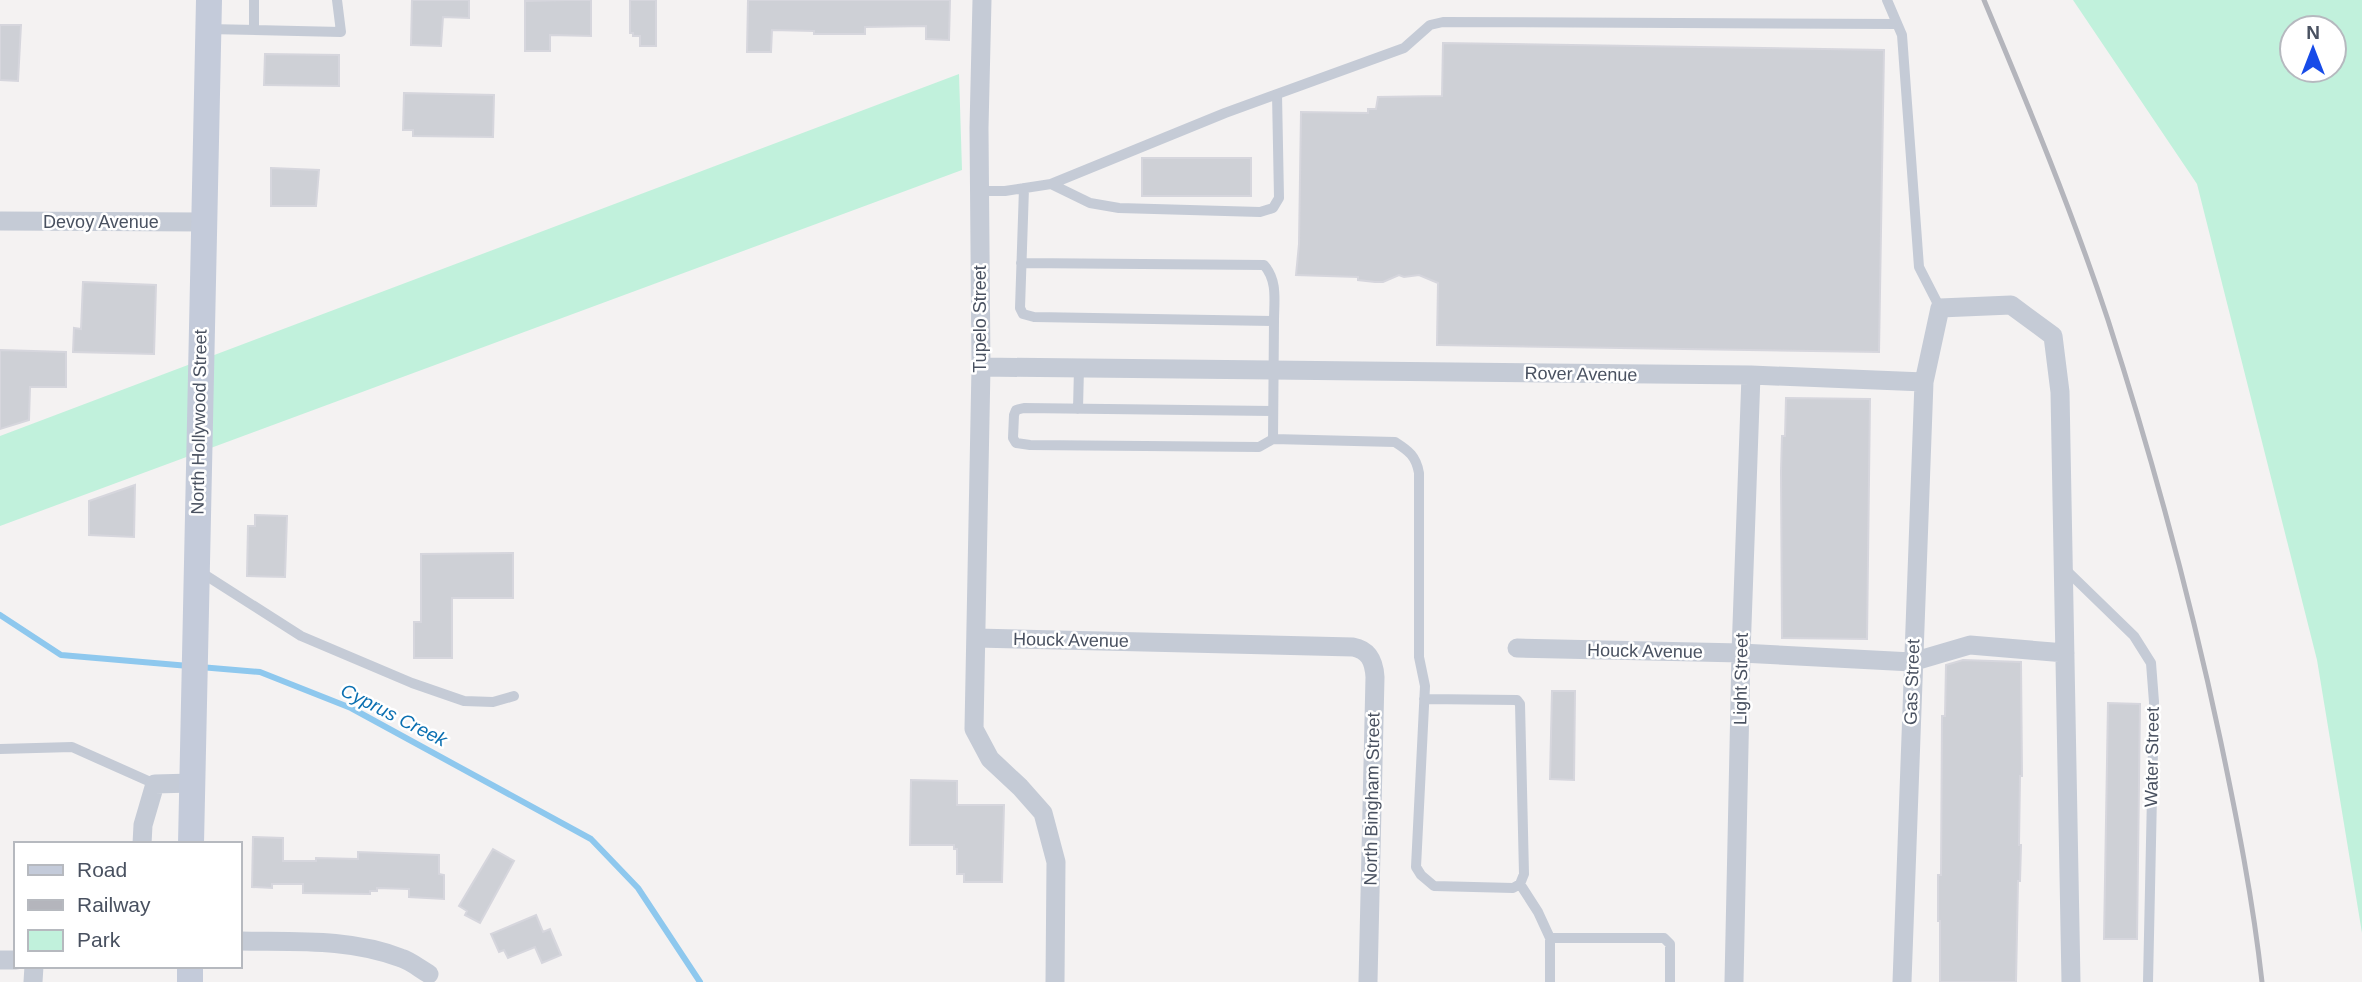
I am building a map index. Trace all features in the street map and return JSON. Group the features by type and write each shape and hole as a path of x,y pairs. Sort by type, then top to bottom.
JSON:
{"main road":[{"name":"North Hollywood Street","path":"191,842 209,0"}],"street":[{"name":"Tupelo Street","path":"982,0 979,191 981,367 974,729 990,759 1043,813 1056,862 1055,982"},
{"name":"Devoy Avenue","path":"0,221 203,222"},
{"path":"1924,382 1940,308 2011,305 2053,335 2060,392 2071,982"},
{"name":"Rover Avenue","path":"981,367 1751,375 1924,382"},
{"name":"Light Street","path":"1734,982 1741,653 1751,375"},
{"name":"Gas Street","path":"1902,982 1924,382"},
{"name":"Houck Avenue","path":"976,638 1334,646"},
{"name":"Houck Avenue","path":"1517,648 1741,653 1912,662 1970,645 2065,653"},
{"name":"North Bingham Street","path":"1334,646 1360,648 1371,658 1374,668 1368,982"},
{"path":"142,842 143,825 155,784 192,783"},
{"path":"242,941 342,944 373,949 404,958 429,975"}],"lane":[{"path":"254,0 254,30"},
{"path":"208,29 341,32 337,0"},
{"path":"1887,0 1902,35 1919,267 1940,308"},
{"path":"979,191 1005,191 1051,184 1225,113 1404,48 1430,25 1443,22 1897,24"},
{"path":"1051,184 1090,202 1119,208 1260,212 1273,208 1279,198 1277,94"},
{"path":"1024,188 1020,308 1023,314 1034,317 1274,321"},
{"path":"1021,263 1264,265 1274,286 1273,439"},
{"path":"1079,368 1079,409"},
{"path":"1273,411 1024,408 1016,410 1014,415 1013,438 1016,443 1030,445 1259,447 1273,439 1395,442 1411,453 1417,461 1419,473 1419,657 1425,686 1424,699 1416,867 1434,886 1513,888 1520,884 1524,874 1520,704 1517,700 1424,699"},
{"name":"Water Street","path":"2063,568 2134,636 2151,663 2154,702 2148,982"},
{"path":"196,569 301,636 412,683 464,701 493,702 514,696"},
{"path":"0,749 72,747 155,784"},
{"path":"1520,884 1550,938 1550,982"},
{"path":"1550,938 1664,938 1670,944 1670,982"}],"green space":[{"path":"2073,0 2362,0 2362,933 2317,660 2197,184"},
{"path":"959,74 962,170 0,526 0,436"}],"building":[{"path":"412,0 469,0 469,18 443,17 441,46 411,45"},
{"path":"591,0 591,36 550,35 550,51 525,51 525,1"},
{"path":"630,0 656,0 656,46 640,46 640,36 630,33"},
{"path":"748,0 950,0 949,40 926,39 926,26 865,27 865,34 814,34 814,31 772,30 771,52 747,52"},
{"path":"0,25 21,25 18,81 0,80"},
{"path":"1443,43 1884,50 1879,352 1437,345 1438,283 1419,275 1399,275 1383,282 1375,282 1358,280 1358,277 1296,275 1301,112 1368,113 1368,109 1376,109 1378,97 1442,96"},
{"path":"265,54 339,55 339,86 264,85"},
{"path":"404,93 494,95 493,137 413,136 413,130 403,130"},
{"path":"1142,158 1251,158 1251,196 1142,196"},
{"path":"271,168 319,170 316,206 271,206"},
{"path":"83,282 156,285 154,354 73,352 74,328 81,329"},
{"path":"0,350 66,352 66,387 30,387 29,420 0,429"},
{"path":"1786,398 1870,399 1867,639 1782,638 1781,471"},
{"path":"135,485 134,537 89,535 89,501"},
{"path":"255,515 287,516 285,577 247,576 248,526 255,526"},
{"path":"513,553 513,598 452,598 452,658 414,658 414,622 421,622 421,554"},
{"path":"1963,660 2021,662 2021,845 2016,982 1940,982 1938,875 1941,875 1942,716 1945,716 1946,665"},
{"path":"1552,691 1575,691 1574,780 1550,779"},
{"path":"2108,703 2140,704 2137,939 2104,939"},
{"path":"911,780 957,781 957,805 1004,805 1002,882 964,882 964,874 957,874 957,849 954,849 954,845 910,845"},
{"path":"253,837 283,838 283,861 316,861 316,858 358,859 358,852 439,855 439,874 444,875 444,899 409,897 409,889 377,888 377,891 370,891 370,894 303,893 303,884 272,884 272,888 252,887"},
{"path":"493,849 514,861 480,923 465,915 467,911 459,906"},
{"path":"536,915 543,932 550,929 561,955 542,963 535,947 508,958 504,950 499,952 491,934"}],"waterway":[{"name":"Cyprus Creek","path":"0,615 61,655 189,666"},
{"name":"Cyprus Creek","path":"200,667 260,672 351,708 591,839 638,888 700,982"}],"railway":[{"path":"1984,0 2080,239 2108,320 2155,475 2183,579 2220,738 2244,860 2262,982"}]}
